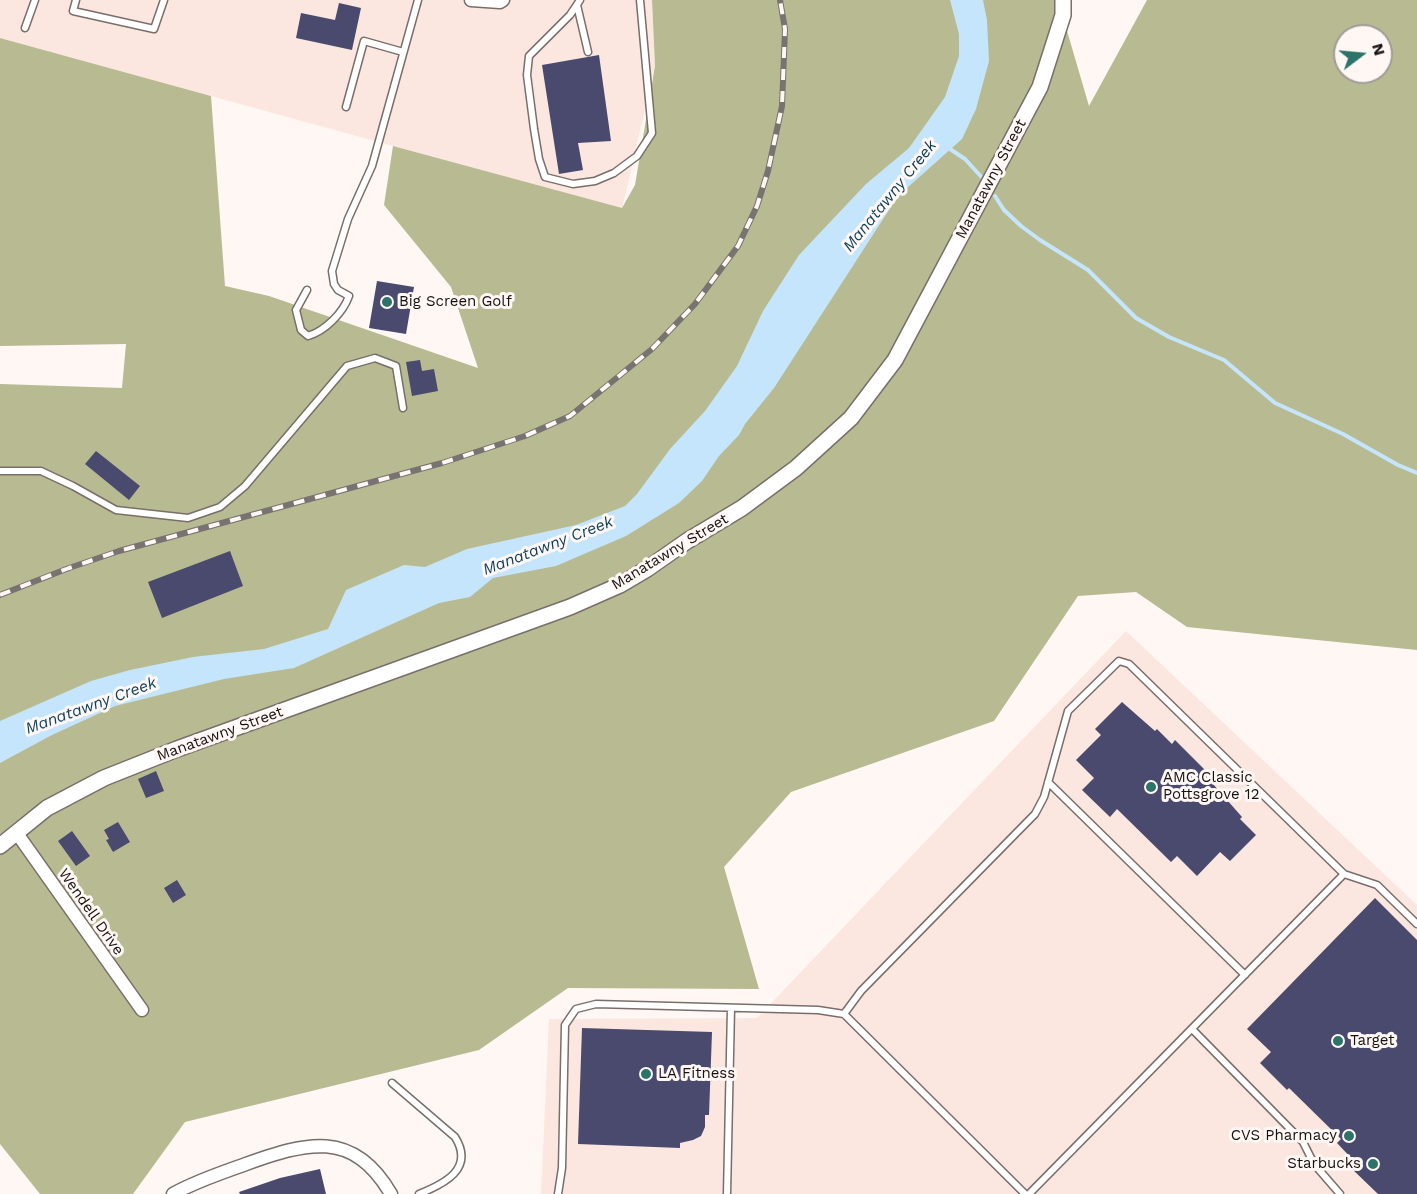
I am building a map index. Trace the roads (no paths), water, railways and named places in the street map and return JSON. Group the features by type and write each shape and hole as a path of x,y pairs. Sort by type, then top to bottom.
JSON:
{"street":[{"path":"471,0 500,2 503,0"},
{"name":"Manatawny Street","path":"0,846 47,808 123,770 570,607 620,585 742,508 796,468 851,418 895,360 1040,87 1063,15 1063,0"},
{"name":"Wendell Drive","path":"16,832 142,1010"},
{"path":"173,1194 213,1175 292,1148 322,1145 362,1159 381,1178 391,1194"}],"lane":[{"path":"25,28 35,0"},
{"path":"76,0 73,11 154,29 165,0"},
{"path":"307,290 296,310 301,330 308,336 330,322 349,296 338,290 334,284 332,271 348,219 372,166 418,0"},
{"path":"578,2 570,15 529,56 527,75 539,159 545,177 573,184 595,181 614,173 637,156 652,133 640,0"},
{"path":"578,2 588,52"},
{"path":"346,107 364,41 404,52"},
{"path":"0,471 41,471 116,510 188,518 220,507 245,486 347,366 375,358 396,366 403,408"},
{"path":"844,1014 861,991 1035,814 1044,797 1068,711 1119,661 1129,664 1344,874 1377,885 1417,924"},
{"path":"1048,782 1245,975"},
{"path":"558,1194 562,1168 565,1025 576,1009 596,1004 818,1010 844,1014 1027,1194 1344,874"},
{"path":"727,1194 731,1008"},
{"path":"1192,1029 1303,1142 1314,1164 1340,1194"},
{"path":"392,1083 455,1137 461,1150 461,1160 454,1175 439,1186 419,1194"}],"water":[{"name":"Manatawny Creek","path":"950,0 983,0 987,20 989,61 976,109 962,139 898,196 774,388 739,435 719,456 702,481 679,503 626,536 556,566 493,578 470,597 439,603 294,668 224,679 115,706 52,735 0,763 0,721 91,681 193,657 264,649 328,629 346,590 404,565 425,567 467,549 576,525 625,506 637,494 670,449 705,411 737,366 763,311 799,255 866,184 909,148 945,97 959,56 959,34"}],"waterway":[{"name":"Manatawny Creek","path":"947,147 965,159 986,182"},
{"path":"995,196 1004,210 1021,226 1088,270 1136,318 1169,337 1224,360 1275,403 1343,434 1417,473"}],"railway":[{"path":"0,595 119,551 442,463 525,436 570,416 652,349 695,304 738,246 757,206 768,171 782,106 785,29 780,0"}],"place":[{"name":"Big Screen Golf","path":"387,302"},
{"name":"AMC Classic Pottsgrove 12","path":"1151,787"},
{"name":"Target","path":"1338,1041"},
{"name":"LA Fitness","path":"646,1074"},
{"name":"CVS Pharmacy","path":"1349,1136"},
{"name":"Starbucks","path":"1373,1164"}]}
